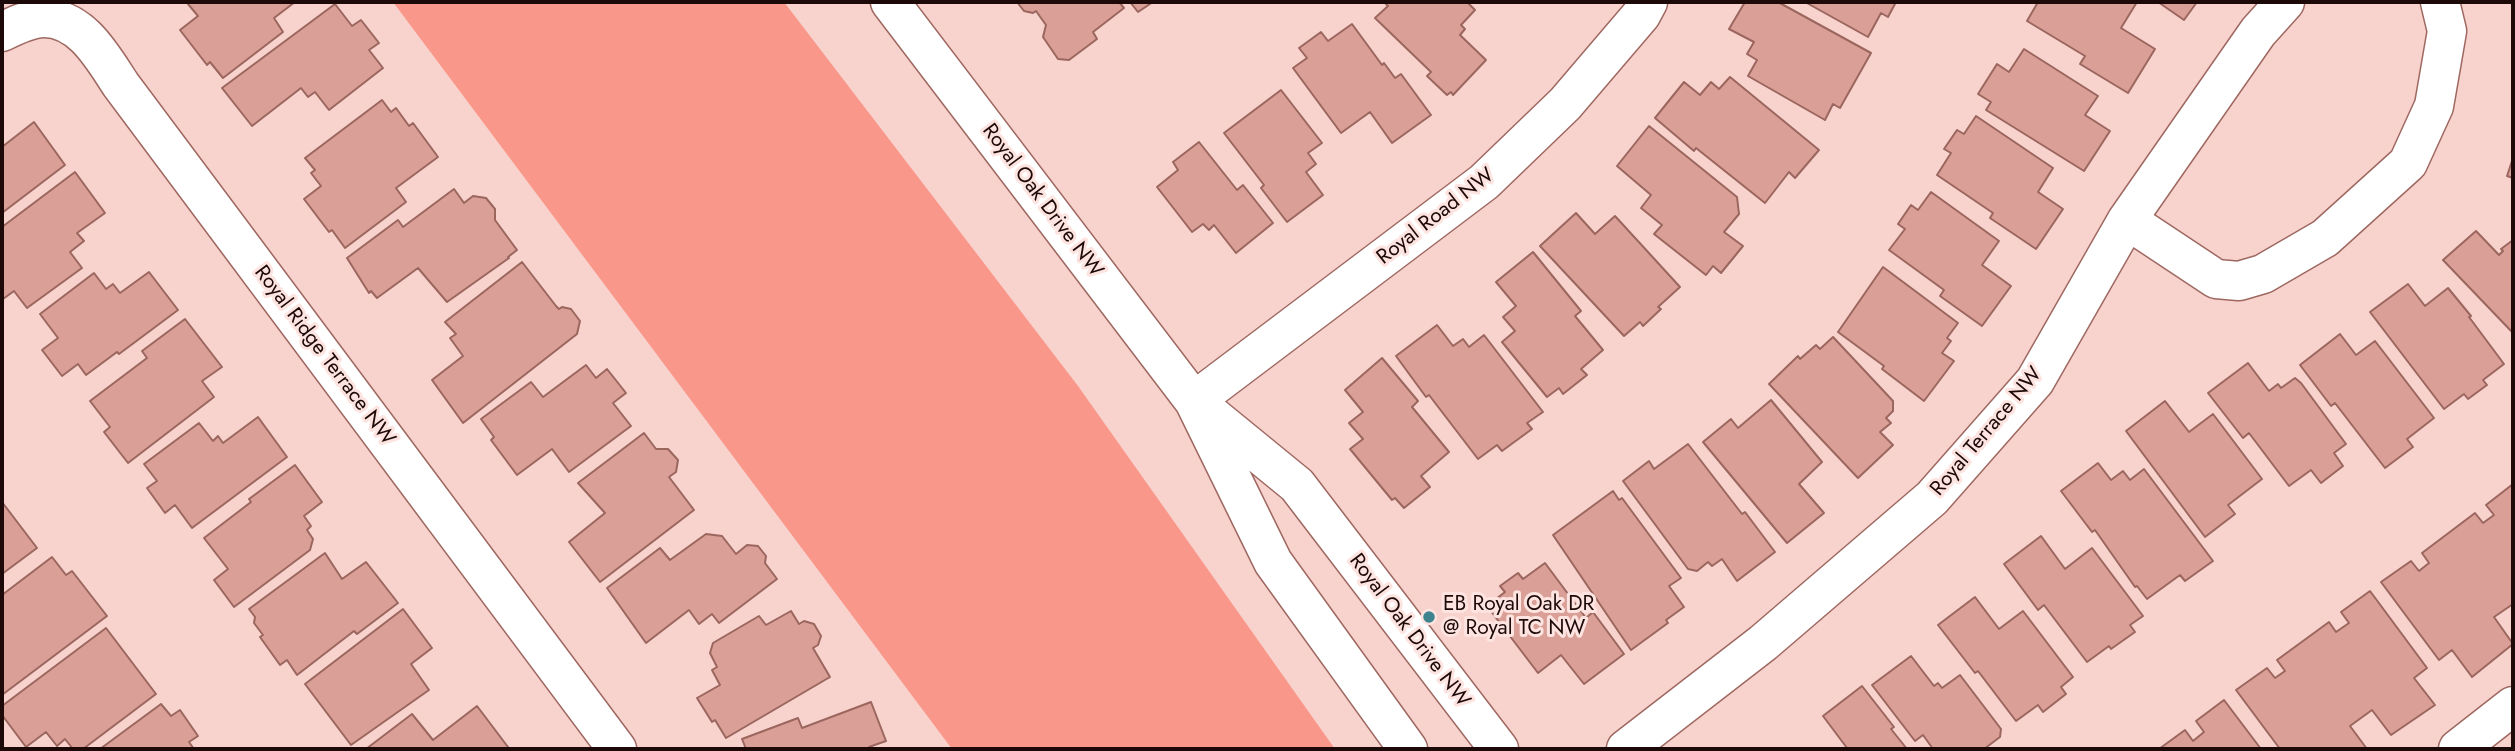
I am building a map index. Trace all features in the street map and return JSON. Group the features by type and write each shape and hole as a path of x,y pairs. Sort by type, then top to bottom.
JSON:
{"street":[{"name":"Royal Oak Drive NW","path":"890,2 1194,401 1273,562 1408,749"},
{"name":"Royal Road NW","path":"1194,401 1484,182 1565,104 1648,2"},
{"name":"Royal Terrace NW","path":"1626,749 1763,643 1932,498 2035,381 2127,220 2258,32 2285,2"},
{"path":"2127,220 2216,279 2239,281 2263,274 2325,238 2408,163 2434,106 2447,31 2440,2"},
{"name":"Royal Ridge Terrace NW","path":"2,32 18,24 44,18 72,26 96,47 121,85 617,749"},
{"name":"Royal Oak Drive NW","path":"1194,401 1297,485 1499,749"},
{"path":"2458,749 2513,706"}],"shaded area":[{"path":"393,2 784,2 1078,386 1335,749 952,749"}],"building":[{"path":"295,2 274,18 283,32 223,78 210,62 207,65 180,30 198,16 188,4"},
{"path":"1017,2 1119,2 1124,8 1093,32 1097,39 1069,60 1058,59 1043,37 1046,25 1036,11 1024,11"},
{"path":"1130,2 1153,2 1138,12"},
{"path":"1384,2 1467,2 1475,10 1461,25 1465,29 1460,35 1486,60 1453,95 1451,92 1447,95 1427,76 1431,72 1375,18 1388,6"},
{"path":"1745,2 1778,2 1871,53 1840,108 1833,104 1825,120 1748,76 1757,60 1747,54 1754,42 1729,29"},
{"path":"1805,2 1896,2 1888,17 1881,13 1868,37"},
{"path":"2038,2 2137,2 2121,28 2155,49 2128,93 2080,64 2085,56 2027,21"},
{"path":"2158,2 2197,2 2184,20"},
{"path":"335,4 352,26 361,20 379,43 369,50 383,68 329,110 315,92 308,97 301,88 252,126 222,88"},
{"path":"1352,24 1382,65 1384,63 1395,78 1401,74 1431,115 1392,143 1370,112 1341,133 1293,68 1307,58 1299,48 1321,32 1328,41"},
{"path":"2024,49 2098,96 2085,115 2110,131 2084,171 1986,110 1991,102 1978,94 1997,64 2009,72"},
{"path":"1730,77 1819,150 1795,178 1789,172 1765,203 1696,148 1694,151 1655,118 1684,82 1700,95 1711,82 1719,89"},
{"path":"1281,90 1322,143 1308,153 1316,164 1306,172 1323,195 1287,222 1261,188 1264,185 1224,133"},
{"path":"382,100 391,112 396,108 409,126 413,123 438,157 396,188 406,202 345,248 304,199 321,186 311,173 315,170 305,158"},
{"path":"1976,116 2053,168 2038,192 2063,209 2036,249 1990,218 1993,213 1937,175 1951,153 1944,149 1957,130 1964,134"},
{"path":"34,122 65,165 2,213 2,147"},
{"path":"1649,126 1737,197 1739,214 1724,232 1743,246 1721,273 1713,266 1706,275 1654,234 1662,225 1641,208 1651,195 1617,166"},
{"path":"1199,142 1237,190 1243,185 1273,223 1236,253 1214,225 1209,230 1203,224 1192,232 1157,187 1178,170 1173,162"},
{"path":"2513,158 2513,178 2507,176"},
{"path":"75,172 105,213 77,233 84,241 70,252 82,268 27,308 14,291 3,299 2,227"},
{"path":"454,189 464,203 473,196 486,198 495,209 495,220 517,250 447,302 418,268 377,298 371,291 369,293 347,258 398,220 403,227"},
{"path":"1931,192 1999,241 1982,265 2011,286 1982,326 1940,296 1944,290 1889,250 1905,229 1898,224 1911,205 1918,210"},
{"path":"1576,213 1595,234 1615,216 1680,287 1658,307 1661,309 1643,326 1640,322 1624,336 1540,246"},
{"path":"2476,231 2499,255 2503,251 2501,249 2513,240 2513,333 2443,260"},
{"path":"1533,252 1581,311 1575,316 1603,350 1581,369 1587,375 1563,394 1559,388 1547,397 1502,342 1515,331 1503,317 1516,306 1496,282"},
{"path":"522,262 559,309 571,309 580,321 577,334 463,423 432,380 463,356 450,338 456,334 445,322"},
{"path":"1883,267 1958,323 1947,338 1951,341 1942,353 1954,361 1924,401 1882,369 1884,366 1838,332"},
{"path":"149,272 178,310 86,375 78,364 62,376 42,350 58,338 40,314 94,273 106,289 113,284 120,293"},
{"path":"2408,284 2425,306 2448,288 2504,364 2483,380 2487,385 2468,399 2464,394 2444,409 2370,312"},
{"path":"185,319 222,367 202,381 214,397 128,463 104,432 110,427 90,401 147,358 142,351"},
{"path":"1437,325 1453,346 1463,339 1469,347 1484,335 1543,412 1527,423 1532,429 1502,451 1497,445 1478,459 1396,356"},
{"path":"2340,334 2356,355 2375,341 2434,418 2407,439 2413,447 2385,468 2335,403 2331,406 2300,365"},
{"path":"1833,337 1893,401 1893,411 1886,418 1891,423 1880,432 1893,445 1858,478 1769,384 1798,356 1800,359 1816,345 1820,349"},
{"path":"1382,358 1418,401 1412,407 1449,452 1421,476 1430,487 1404,508 1395,498 1392,500 1350,449 1363,439 1349,423 1363,412 1345,390"},
{"path":"2248,363 2269,391 2278,384 2281,388 2295,378 2346,444 2334,453 2343,466 2321,483 2311,470 2289,486 2249,433 2243,438 2208,393"},
{"path":"586,365 596,378 607,369 626,393 613,403 631,426 569,472 552,449 517,475 491,440 494,437 481,419 531,382 543,397"},
{"path":"1771,400 1822,462 1799,484 1824,513 1787,543 1703,442 1731,419 1738,428"},
{"path":"2165,401 2189,432 2213,414 2262,479 2228,505 2235,514 2205,537 2126,431"},
{"path":"258,417 287,457 192,528 175,505 165,513 147,488 157,481 144,464 199,423 213,441 218,436 223,443"},
{"path":"644,433 656,449 668,449 678,460 676,472 669,477 694,510 600,582 569,542 605,513 578,483"},
{"path":"1688,444 1775,552 1737,581 1722,559 1712,566 1708,562 1697,571 1688,569 1623,481 1649,461 1654,469"},
{"path":"2098,463 2111,480 2123,471 2130,480 2144,469 2213,561 2185,581 2180,575 2147,599 2137,586 2135,587 2095,530 2092,532 2061,491"},
{"path":"295,465 322,502 304,516 311,526 307,530 313,539 310,550 234,607 214,580 228,569 204,538 251,502 249,499"},
{"path":"2513,484 2513,604 2494,617 2513,644 2472,677 2452,650 2439,660 2381,582 2411,561 2419,571 2429,563 2422,553 2475,513 2483,523 2494,515 2486,505"},
{"path":"1613,491 1619,500 1622,498 1681,578 1669,586 1684,607 1666,620 1668,623 1631,650 1553,535"},
{"path":"2,502 37,548 2,574"},
{"path":"706,534 722,536 736,554 747,545 758,546 766,556 765,563 777,579 719,623 712,614 699,624 689,610 646,643 607,588 660,548 670,560"},
{"path":"2041,536 2065,569 2092,548 2143,616 2130,625 2135,632 2087,662 2044,605 2038,610 2004,564"},
{"path":"325,553 342,579 366,562 398,603 357,634 354,631 297,675 287,660 280,665 260,637 263,635 254,623 255,617 249,609"},
{"path":"52,557 66,575 72,571 107,616 2,695 2,595"},
{"path":"1545,563 1586,618 1593,612 1624,654 1584,684 1561,655 1538,673 1487,606 1505,592 1500,586 1518,573 1523,579"},
{"path":"2370,591 2427,668 2414,678 2435,705 2391,735 2372,710 2350,726 2367,749 2280,749 2236,690 2267,668 2275,678 2285,671 2277,660 2329,622 2336,632 2349,623 2341,612"},
{"path":"1975,597 1999,629 2023,611 2073,677 2061,687 2066,694 2043,712 2038,705 2016,721 1938,625"},
{"path":"403,609 432,648 411,664 429,690 351,745 305,684"},
{"path":"791,611 799,624 804,621 814,624 821,636 818,645 813,648 830,677 726,738 697,698 720,685 712,670 717,667 710,653 713,643 759,616 766,625"},
{"path":"106,628 156,694 83,749 73,749 65,739 57,746 46,732 26,747 2,715 2,706"},
{"path":"1911,656 1934,686 1938,683 1942,688 1960,675 2001,729 2000,737 1984,749 1933,749 1923,735 1915,741 1872,685"},
{"path":"1862,686 1894,727 1891,729 1907,749 1845,749 1847,748 1823,716"},
{"path":"2224,700 2261,749 2159,749 2185,730 2193,741 2204,732 2196,721"},
{"path":"871,702 886,741 869,747 870,749 746,749 742,739 798,718 802,728"},
{"path":"161,704 171,716 180,710 198,736 189,742 194,749 100,749"},
{"path":"477,706 508,747 506,749 366,749 412,714 433,740"}],"place":[{"name":"EB Royal Oak DR @ Royal TC NW","path":"1429,617"}]}
